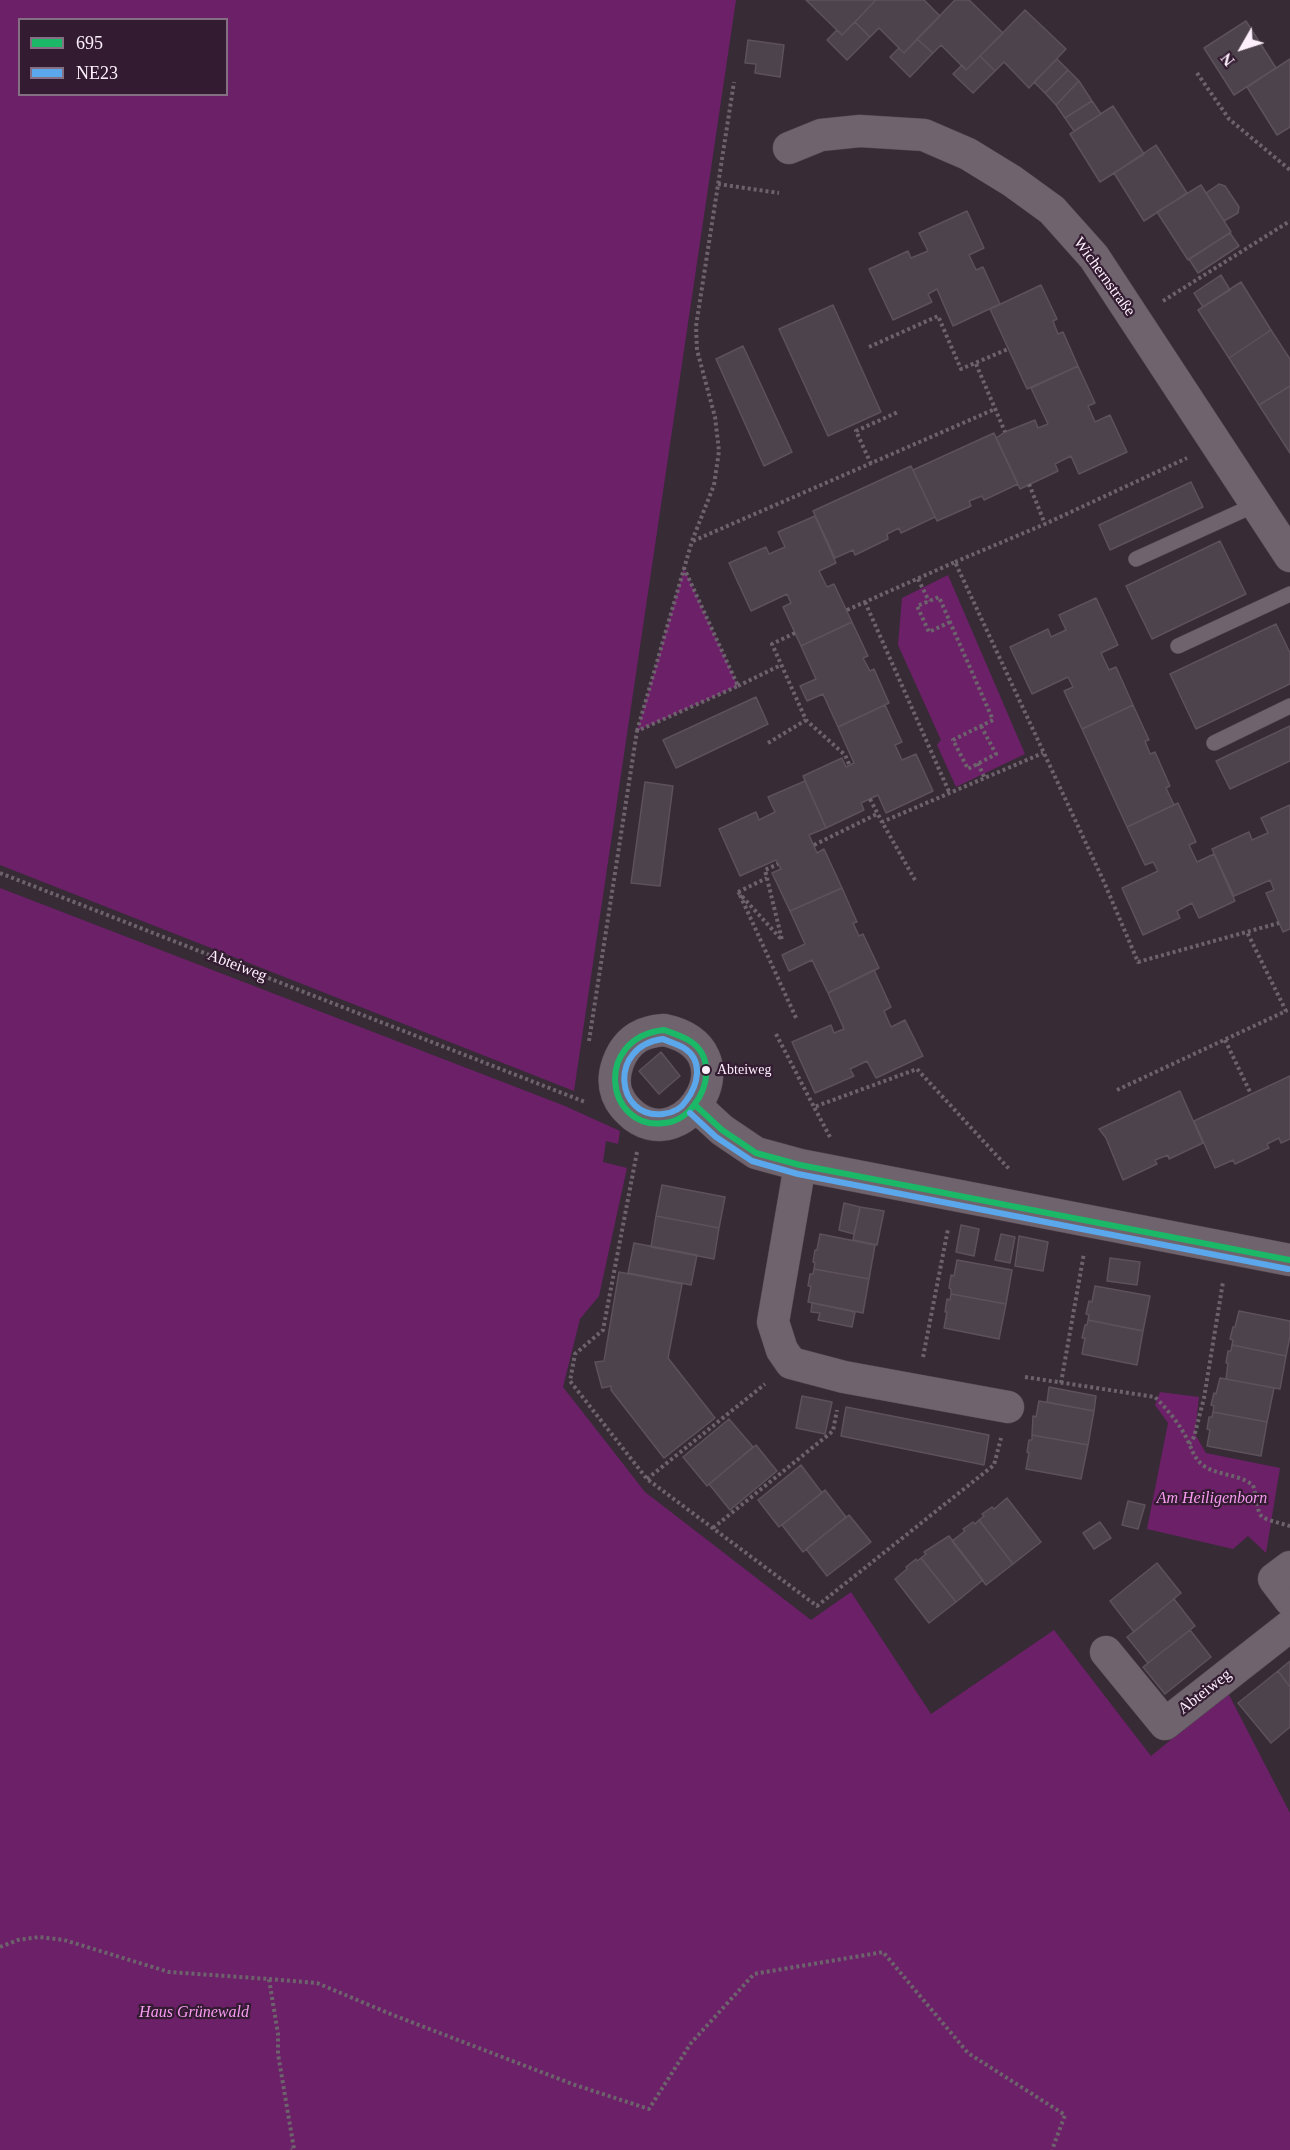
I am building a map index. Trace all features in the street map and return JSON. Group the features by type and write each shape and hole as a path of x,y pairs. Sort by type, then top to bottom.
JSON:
{"street":[{"name":"Wichernstraße","path":"789,148 821,135 860,131 924,135 968,154 1012,181 1052,210 1094,257 1290,556"},
{"path":"664,1030 678,1033 691,1040 700,1051 706,1065 707,1079 704,1094 696,1106 685,1116 668,1123 642,1122 626,1109 615,1090 615,1077 624,1050 635,1039 649,1032 664,1030"},
{"path":"696,1106 722,1130 756,1153 800,1166 1290,1260"},
{"path":"800,1166 773,1322 782,1350 791,1363 844,1377 1008,1407"},
{"path":"1290,1567 1274,1579 1290,1600"},
{"name":"Abteiweg","path":"1106,1652 1165,1724 1290,1626"}],"lane":[{"path":"1136,559 1257,504"},
{"path":"1178,646 1290,594"},
{"path":"1214,742 1290,706"}],"path":[{"path":"1197,73 1229,119 1290,170"},
{"path":"589,1042 637,731 692,541 714,485 719,451 715,417 697,350 696,326 734,82"},
{"path":"718,184 779,194"},
{"path":"1135,319 1290,221"},
{"path":"869,347 938,316 962,369 1008,349"},
{"path":"976,364 1005,432"},
{"path":"692,541 995,409"},
{"path":"871,464 856,431 898,412"},
{"path":"847,610 1045,524 1218,444"},
{"path":"1029,484 1045,524"},
{"path":"955,562 1104,882 1138,963 1279,923"},
{"path":"684,568 738,686"},
{"path":"918,579 929,601"},
{"path":"950,622 929,632 917,606 939,597 950,622 993,720 981,726 953,740 968,769 996,754 981,726"},
{"path":"865,602 950,794"},
{"path":"795,633 772,644 806,720 845,755 849,765"},
{"path":"637,731 781,665"},
{"path":"768,743 806,720"},
{"path":"882,822 1043,753"},
{"path":"978,763 985,779"},
{"path":"870,799 915,880"},
{"path":"814,845 877,814"},
{"path":"738,892 782,940 765,870 778,864"},
{"name":"Abteiweg","path":"0,873 591,1104"},
{"path":"738,892 767,878"},
{"path":"738,892 797,1020"},
{"path":"1117,1090 1286,1011 1247,932"},
{"path":"776,1034 836,1149 832,1172"},
{"path":"1225,1040 1251,1094"},
{"path":"814,1107 917,1069 1011,1171"},
{"path":"580,1101 582,1089"},
{"path":"642,1122 603,1330 575,1354 570,1382 646,1479 817,1606 994,1465 1016,1375 1155,1397 1169,1412 1194,1456 1204,1466 1214,1471 1242,1477 1253,1485 1258,1512 1263,1519 1290,1526"},
{"path":"917,1390 954,1194"},
{"path":"1061,1383 1089,1221"},
{"path":"1189,1444 1194,1437 1204,1398 1229,1248"},
{"path":"646,1479 791,1363"},
{"path":"713,1528 833,1431 844,1377"},
{"path":"0,1947 18,1940 39,1937 64,1940 170,1972 317,1983 393,2015 564,2080 649,2109 691,2043 754,1974 884,1952 968,2053 1065,2115 1052,2150"},
{"path":"269,1979 293,2150"}],"green space":[{"path":"0,0 736,0 574,1091 0,865"},
{"path":"684,568 738,686 637,731"},
{"path":"948,575 1025,754 956,787 937,745 941,740 898,645 902,598"},
{"name":"Haus Grünewald","path":"0,888 565,1106 620,1131 618,1144 606,1141 603,1162 627,1168 599,1296 580,1319 563,1387 645,1492 811,1620 851,1592 931,1714 1054,1630 1151,1756 1228,1693 1290,1813 1290,2150 0,2150"},
{"name":"Am Heiligenborn","path":"1160,1392 1199,1397 1195,1434 1206,1453 1280,1468 1266,1553 1248,1536 1233,1549 1147,1529 1168,1423 1155,1405"}],"building":[{"path":"806,0 876,0 842,35"},
{"path":"876,0 924,0 940,16 904,53 879,28 870,37 855,22"},
{"path":"955,0 969,0 1003,33 966,70 941,45 933,53 917,39"},
{"path":"1025,10 1066,49 1029,88 1004,62 995,71 980,56"},
{"path":"1246,21 1276,68 1234,95 1204,48"},
{"path":"855,22 870,37 847,60 827,40 837,30 842,35"},
{"path":"917,39 933,53 910,77 890,57 899,48 904,53"},
{"path":"748,40 784,45 780,77 755,73 756,64 745,63"},
{"path":"980,56 995,71 973,93 953,74 962,65 966,70"},
{"path":"1057,59 1068,70 1045,93 1034,82"},
{"path":"1290,59 1290,127 1277,135 1247,87"},
{"path":"1068,70 1079,81 1056,105 1045,93"},
{"path":"1079,81 1092,101 1065,118 1056,105"},
{"path":"1092,101 1101,114 1074,131 1065,118"},
{"path":"1113,106 1144,154 1100,182 1070,134"},
{"path":"1156,145 1187,193 1144,221 1114,173"},
{"path":"1219,184 1225,186 1239,207 1238,213 1224,221 1206,193"},
{"path":"1201,185 1231,232 1188,260 1157,212"},
{"path":"967,211 984,248 969,255 976,270 983,267 1000,304 953,326 937,289 928,294 932,302 893,320 869,269 908,251 911,258 928,251 919,233"},
{"path":"1230,233 1239,246 1198,273 1189,259"},
{"path":"1221,275 1230,290 1203,307 1194,293"},
{"path":"1241,282 1271,330 1229,358 1198,310"},
{"path":"1041,285 1057,319 1053,321 1058,334 1063,332 1078,366 1027,389 990,309"},
{"path":"833,305 881,412 828,436 779,329"},
{"path":"1271,330 1290,359 1290,386 1259,405 1229,358"},
{"path":"743,346 792,452 764,466 716,359"},
{"path":"1078,366 1095,403 1088,406 1095,422 1110,415 1127,452 1079,474 1071,456 1055,464 1058,471 1020,489 996,438 1035,420 1038,428 1048,424 1031,388"},
{"path":"1290,386 1290,453 1259,405"},
{"path":"994,433 1018,484 984,500 982,496 969,501 971,506 937,521 913,470"},
{"path":"911,466 935,517 901,533 899,528 887,534 888,539 855,555 853,550 835,558 813,511"},
{"path":"1191,482 1203,507 1110,550 1099,525"},
{"path":"815,516 836,563 819,571 827,587 834,584 852,622 801,646 783,607 791,603 787,594 751,611 729,563 766,547 769,554 785,547 778,532"},
{"path":"1220,541 1246,594 1152,639 1126,586"},
{"path":"1096,598 1118,645 1101,653 1109,670 1116,667 1133,705 1082,729 1064,691 1073,687 1068,677 1032,694 1010,647 1048,629 1051,637 1066,630 1059,615"},
{"path":"852,622 868,656 863,658 870,671 874,669 889,703 838,727 823,694 807,701 800,686 816,679 801,646"},
{"path":"1276,624 1290,653 1290,684 1196,729 1170,674"},
{"path":"756,697 768,724 676,768 663,740"},
{"path":"885,705 902,742 895,745 902,760 916,754 933,791 886,813 878,795 861,803 864,810 826,828 803,776 842,758 846,767 854,763 838,727"},
{"path":"1133,705 1149,740 1145,741 1150,754 1155,752 1170,786 1166,788 1174,805 1127,827 1082,729"},
{"path":"1290,726 1290,761 1230,789 1216,761"},
{"path":"805,781 826,828 809,835 817,853 824,849 842,888 790,911 772,873 781,869 776,860 740,876 719,829 756,812 759,820 775,812 768,797"},
{"path":"645,782 673,786 660,886 631,883"},
{"path":"1178,803 1196,842 1189,845 1197,862 1214,854 1235,901 1199,918 1192,903 1177,911 1180,918 1143,935 1122,888 1158,871 1153,862 1145,865 1127,827"},
{"path":"1290,805 1290,929 1283,932 1266,893 1274,890 1270,880 1234,896 1212,849 1249,832 1252,840 1268,833 1261,818"},
{"path":"842,888 857,922 853,923 859,936 863,934 879,968 828,993 812,960 789,971 782,955 805,944 790,911"},
{"path":"874,970 891,1007 884,1011 891,1027 905,1020 923,1056 876,1078 867,1061 850,1069 854,1076 815,1093 792,1042 831,1025 834,1033 844,1029 828,993"},
{"path":"661,1052 680,1076 659,1094 639,1071"},
{"path":"1290,1076 1290,1139 1281,1143 1279,1138 1267,1144 1269,1148 1235,1164 1233,1160 1215,1168 1194,1121"},
{"path":"1180,1091 1203,1143 1169,1159 1168,1155 1155,1160 1157,1164 1123,1180 1106,1138 1099,1129"},
{"path":"662,1185 725,1197 719,1228 656,1216"},
{"path":"844,1203 860,1207 854,1234 839,1230"},
{"path":"860,1207 884,1211 877,1245 853,1240"},
{"path":"656,1216 719,1228 714,1259 651,1247"},
{"path":"961,1225 979,1229 974,1256 956,1252"},
{"path":"820,1234 875,1245 869,1279 814,1269 815,1250 817,1250"},
{"path":"1001,1234 1015,1237 1010,1263 995,1260"},
{"path":"1019,1236 1048,1242 1043,1271 1015,1266"},
{"path":"634,1243 697,1255 691,1285 628,1273"},
{"path":"1110,1258 1140,1262 1137,1285 1107,1281"},
{"path":"957,1260 1012,1270 1006,1304 951,1294 949,1288 951,1275 954,1276"},
{"path":"814,1269 869,1279 863,1313 808,1302 811,1286 808,1286 810,1274 813,1274"},
{"path":"619,1272 682,1284 668,1358 715,1418 664,1458 611,1390 611,1386 602,1388 595,1362 604,1361"},
{"path":"1095,1286 1150,1296 1143,1331 1088,1320 1089,1315 1086,1314 1089,1301 1092,1302"},
{"path":"951,1294 1006,1304 999,1339 944,1328 947,1299 950,1300"},
{"path":"812,1303 855,1312 852,1327 818,1320 820,1313 811,1312"},
{"path":"1239,1311 1290,1321 1286,1356 1232,1345 1233,1340 1230,1339"},
{"path":"1088,1320 1143,1331 1137,1365 1082,1354 1085,1338 1082,1338"},
{"path":"1232,1345 1286,1356 1280,1389 1226,1379 1228,1351 1231,1351"},
{"path":"1220,1378 1274,1388 1267,1422 1213,1412 1214,1406 1211,1405"},
{"path":"1049,1387 1096,1396 1094,1411 1047,1402"},
{"path":"802,1396 832,1402 825,1434 796,1428"},
{"path":"1039,1401 1094,1411 1088,1445 1032,1435 1033,1416 1036,1417"},
{"path":"846,1407 989,1435 984,1465 841,1436"},
{"path":"1213,1412 1267,1422 1261,1456 1207,1446 1210,1430 1207,1429 1209,1417 1212,1417"},
{"path":"729,1419 753,1447 707,1486 683,1457"},
{"path":"1032,1435 1088,1445 1081,1479 1026,1469 1029,1440 1032,1440"},
{"path":"756,1445 777,1471 730,1510 709,1484"},
{"path":"801,1465 822,1493 779,1527 758,1500"},
{"path":"825,1490 846,1517 803,1552 782,1525"},
{"path":"1007,1498 1041,1542 1013,1564 979,1520 984,1516 982,1514 992,1507 994,1509"},
{"path":"1128,1501 1145,1505 1138,1529 1122,1525"},
{"path":"849,1515 871,1542 827,1576 806,1549"},
{"path":"979,1520 1013,1564 986,1585 952,1541 965,1531 963,1529"},
{"path":"1100,1522 1111,1538 1094,1549 1083,1533"},
{"path":"949,1536 983,1580 956,1602 921,1558 926,1554 924,1552"},
{"path":"921,1558 956,1602 929,1623 895,1579 907,1569 906,1567"},
{"path":"1157,1563 1181,1593 1134,1632 1110,1601"},
{"path":"1174,1599 1195,1626 1148,1663 1127,1637"},
{"path":"1190,1630 1211,1657 1165,1694 1143,1667"},
{"path":"1290,1661 1290,1687 1278,1671"},
{"path":"1278,1671 1290,1687 1290,1727 1271,1743 1238,1703"}],"transit line":[{"name":"695","path":"664,1030 687,1039 697,1047 705,1063 705,1080 699,1097 685,1115 664,1123 644,1122 629,1113 620,1099 615,1082 617,1065 625,1049 641,1037 664,1030"},
{"name":"NE23","path":"663,1039 690,1053 697,1066 696,1081 684,1104 673,1112 647,1113 635,1106 628,1095 624,1081 626,1067 633,1055 645,1044 663,1039"},
{"name":"695","path":"696,1106 722,1130 756,1153 800,1165 1290,1260"},
{"name":"NE23","path":"690,1113 716,1137 752,1161 798,1174 1288,1269"}],"place":[{"name":"Abteiweg","path":"706,1070"}]}
